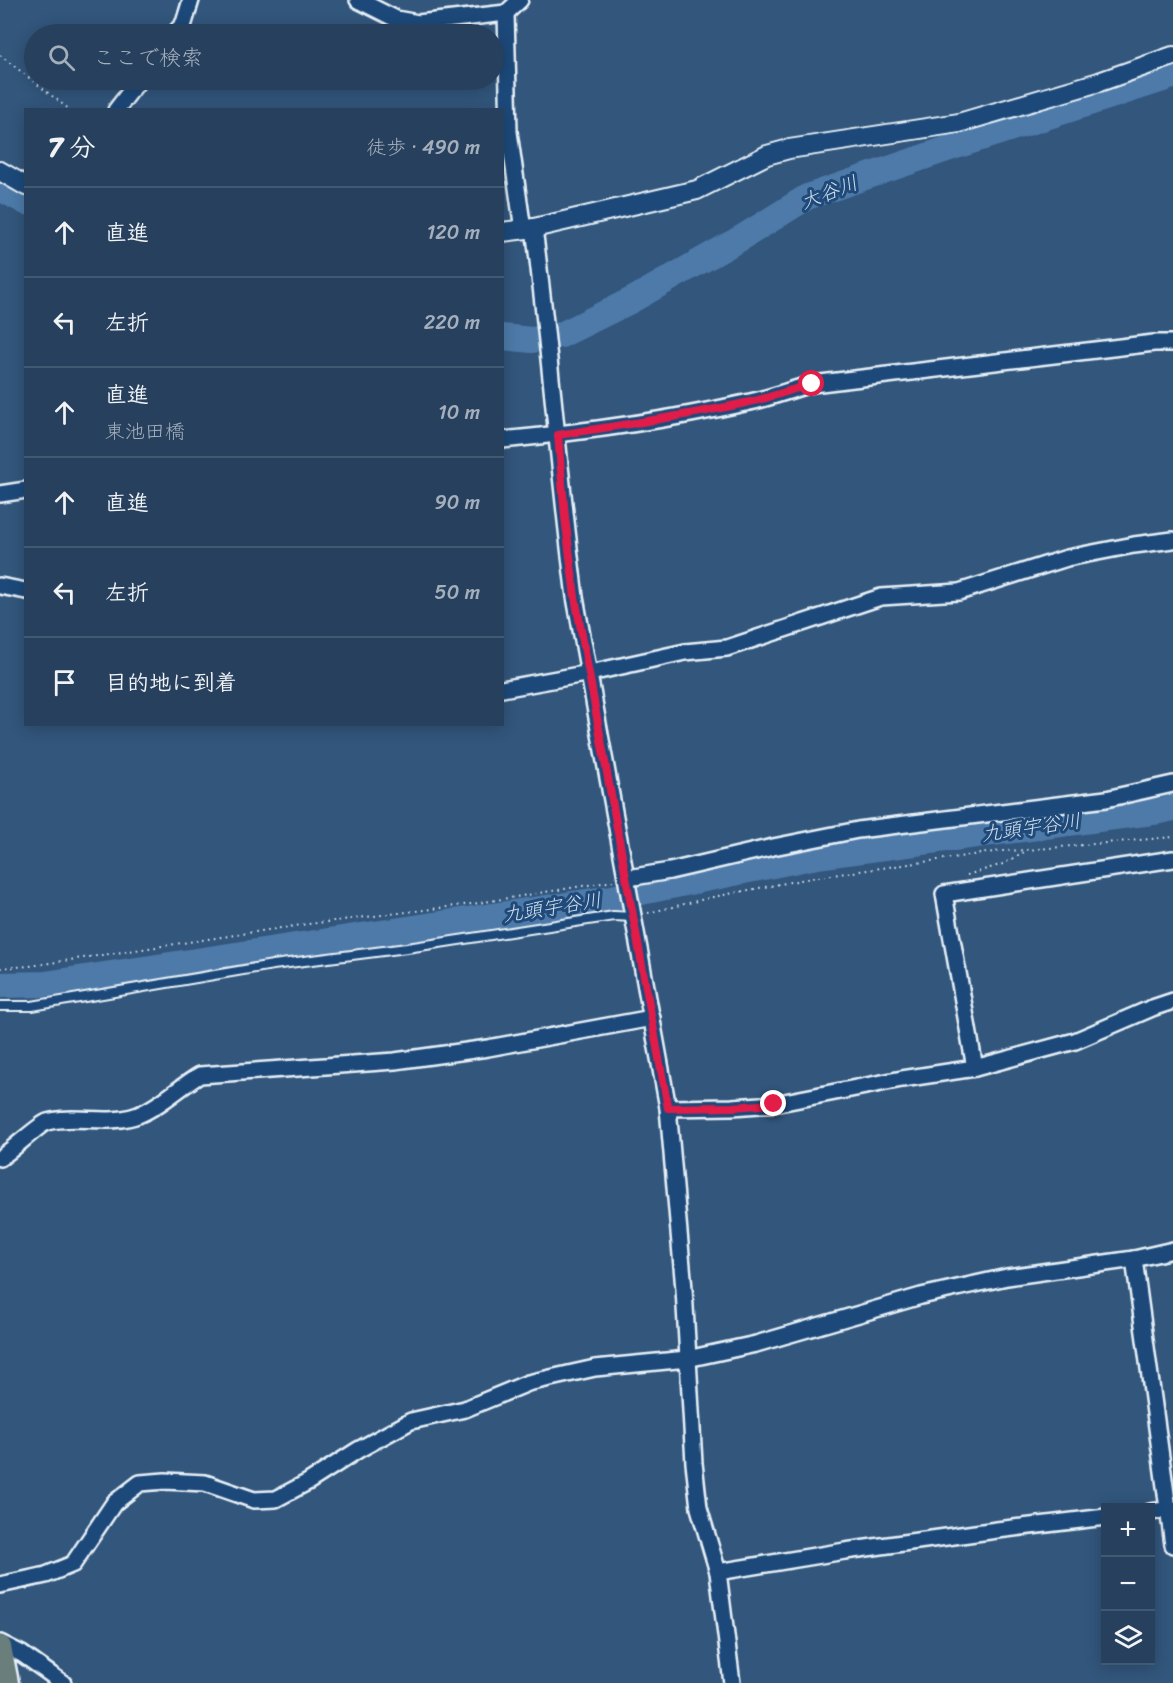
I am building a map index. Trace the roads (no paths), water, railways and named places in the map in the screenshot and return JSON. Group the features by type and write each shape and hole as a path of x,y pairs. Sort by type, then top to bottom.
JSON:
{"main road":[{"path":"0,1645 7,1683"}],"street":[{"path":"182,24 190,0"},
{"path":"358,0 396,19 418,23 506,13 520,0"},
{"path":"506,13 509,132 546,327 572,574 668,1108 684,1289 694,1463 699,1508 718,1572 732,1683"},
{"path":"504,232 528,229 697,190 766,155 789,149 959,123 1100,82 1173,56"},
{"path":"118,108 131,90"},
{"path":"0,171 24,185"},
{"path":"504,440 558,435 727,407 812,384 1154,343 1173,343"},
{"path":"0,494 24,490"},
{"path":"504,689 685,652 727,648 881,597 959,592 1067,558 1173,540"},
{"path":"0,586 24,591"},
{"path":"628,880 858,830 1106,799 1173,784"},
{"path":"975,1068 944,894 1173,859"},
{"path":"668,1108 774,1104 902,1079 975,1068 1075,1041 1173,1001"},
{"path":"0,1158 13,1150 45,1122 112,1120 138,1115 161,1103 200,1075 395,1061 488,1048 652,1018"},
{"path":"0,1585 46,1575 74,1564 114,1503 140,1483 165,1481 205,1483 254,1500 276,1499 411,1421 465,1409 528,1383 595,1368 687,1359 756,1344 921,1296 1007,1277 1134,1259 1173,1250"},
{"path":"1134,1259 1171,1509 1173,1545"},
{"path":"1155,1511 1171,1509"},
{"path":"718,1572 892,1544 1101,1518"},
{"path":"0,1645 22,1654 63,1683"}],"lane":[{"path":"0,1006 32,1006 273,965 633,915"}],"waterway":[{"name":"大谷川","path":"504,337 532,340 561,335 632,300 743,237 807,197 1173,76"},
{"name":"大谷川","path":"0,188 24,201"},
{"name":"九頭宇谷川","path":"0,985 45,984 612,898 817,856 1173,808"}]}
